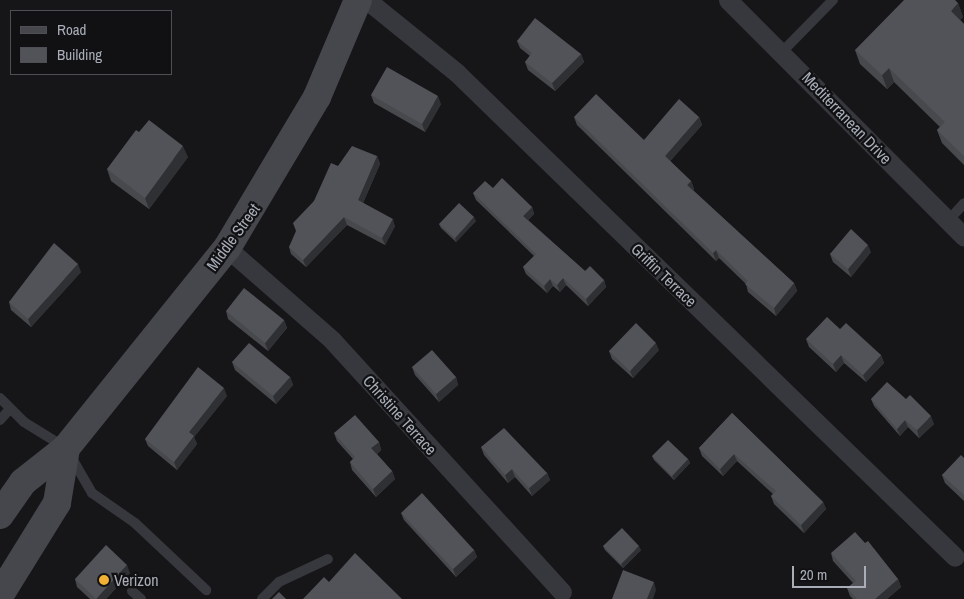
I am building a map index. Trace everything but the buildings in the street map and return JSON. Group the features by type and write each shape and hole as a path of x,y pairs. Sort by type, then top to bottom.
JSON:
{"main road":[{"name":"Middle Street","path":"0,516 23,482 66,448 227,248 317,97 358,0"},
{"name":"Middle Street","path":"0,595 57,503 66,448"}],"street":[{"name":"Griffin Terrace","path":"368,0 457,73 955,557"},
{"name":"Mediterranean Drive","path":"728,0 782,52 964,237"},
{"name":"Christine Terrace","path":"227,248 332,340 562,592"}],"lane":[{"path":"782,52 833,0"},
{"path":"948,221 964,203"},
{"path":"0,398 10,409 66,448 92,493 135,523 206,590"},
{"path":"0,420 10,409"},
{"path":"262,599 279,582 328,559"},
{"path":"132,591 141,599"}],"place":[{"name":"Verizon","path":"104,580"}]}
